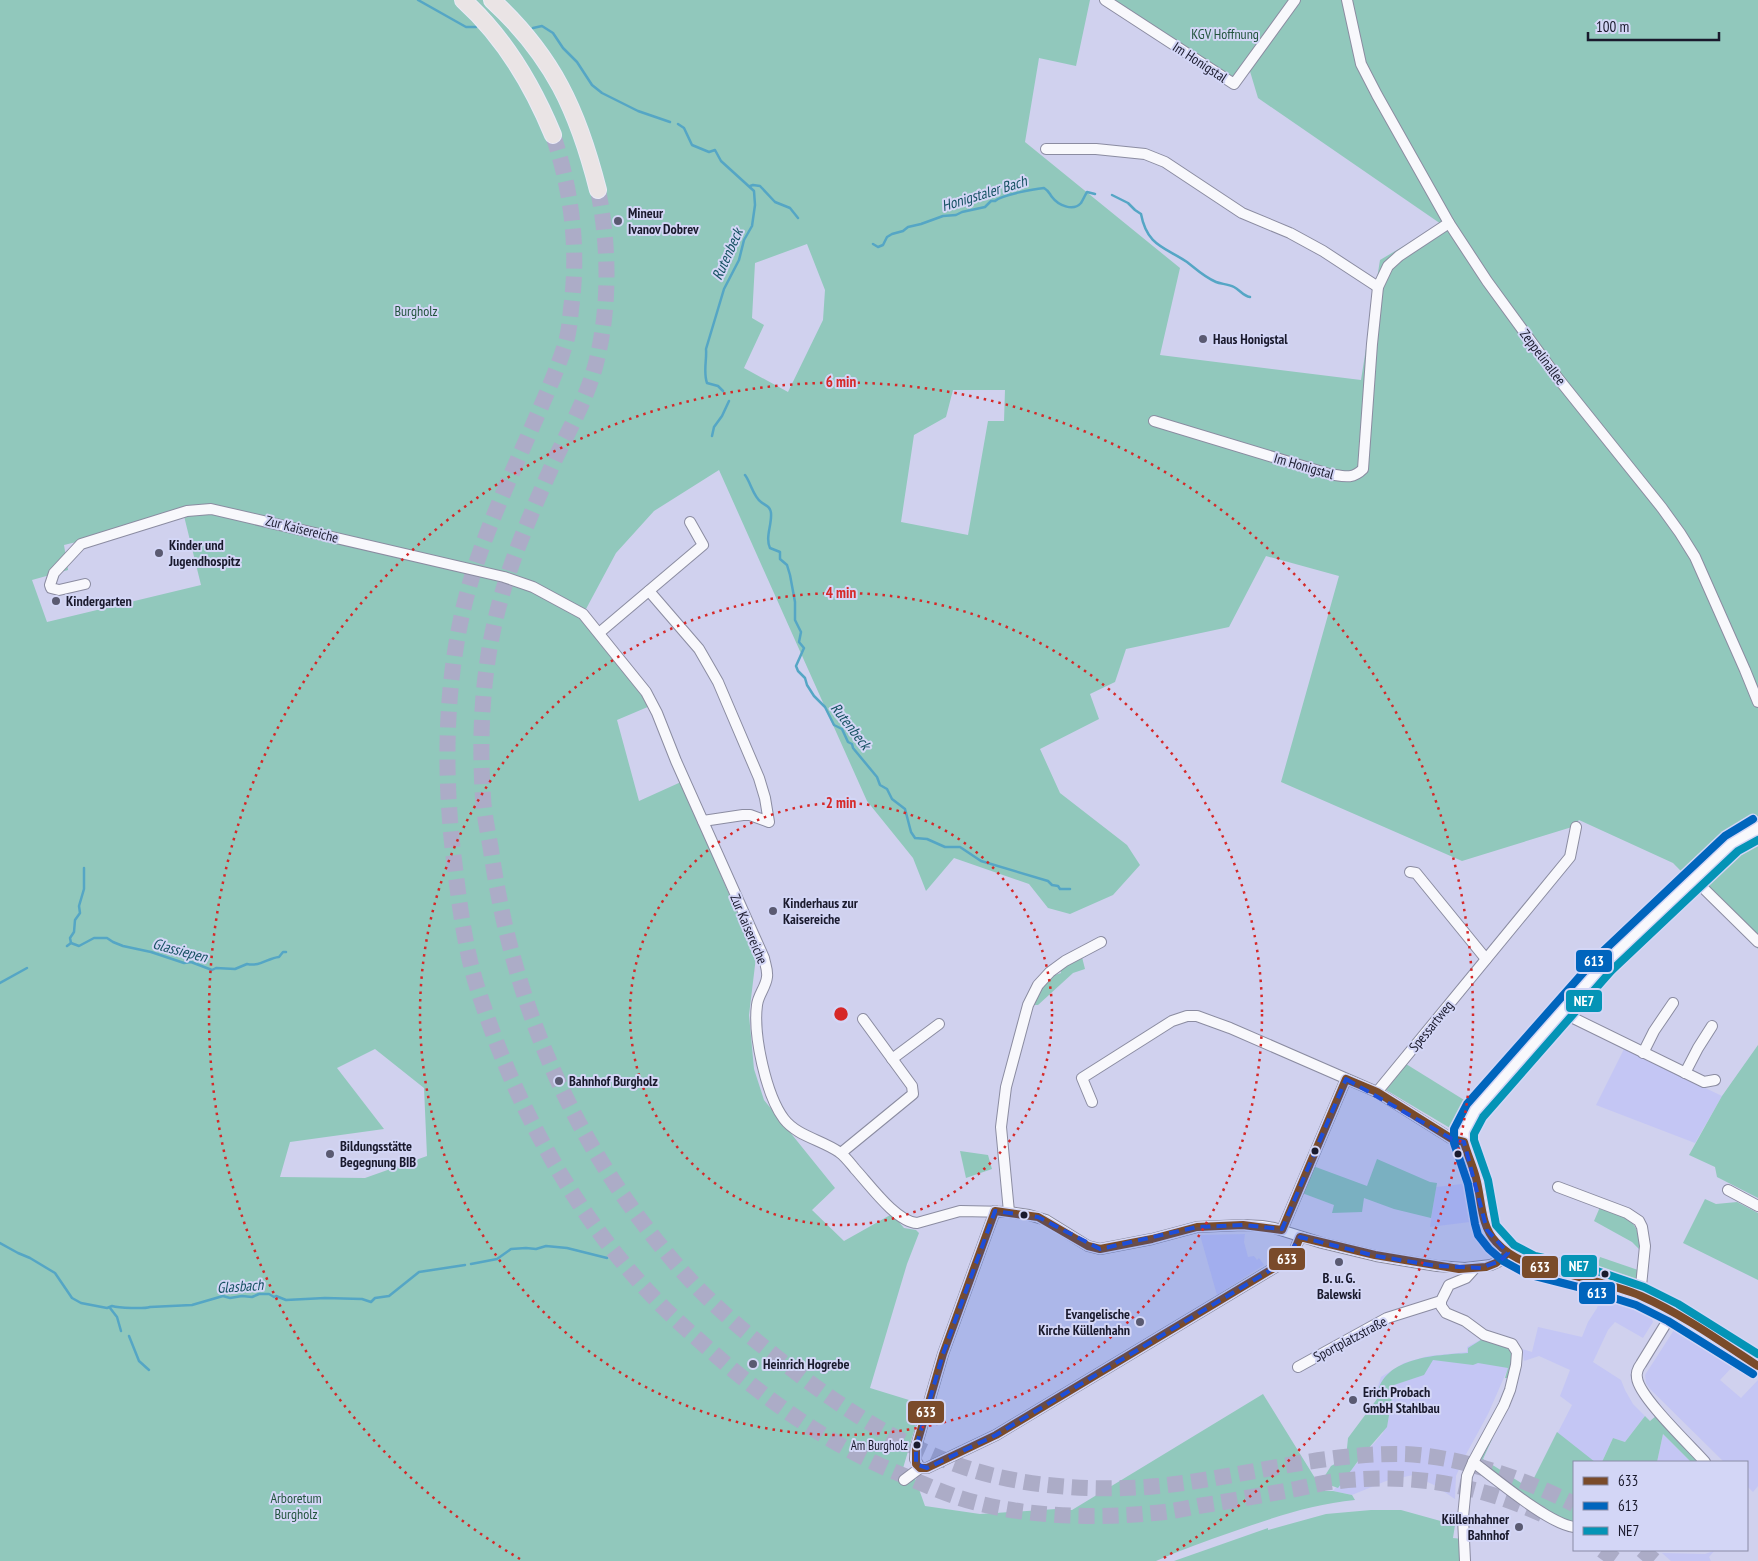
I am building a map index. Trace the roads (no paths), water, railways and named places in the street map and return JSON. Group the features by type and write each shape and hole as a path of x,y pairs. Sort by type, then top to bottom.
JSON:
{"highway":[{"path":"463,0 496,34 522,71 553,135"},
{"path":"492,0 512,20 536,49 562,88 585,143 598,190"}],"street":[{"name":"Im Honigstal","path":"1105,0 1234,84 1295,0"},
{"name":"Zeppelinallee","path":"1347,0 1362,64 1377,95 1448,223 1487,281 1557,377 1662,508 1685,541 1695,557 1758,702"},
{"path":"1046,149 1096,149 1145,154 1165,162 1242,213 1290,233 1323,251 1378,287"},
{"name":"Im Honigstal","path":"1154,421 1329,474 1347,477 1358,474 1362,469 1378,287 1388,266 1399,256 1448,223"},
{"name":"Zur Kaisereiche","path":"85,584 59,590 51,588 50,585 54,572 81,544 188,511 211,509 495,575 533,587 583,614 650,699 764,958 767,977 757,1003 757,1038 764,1071 773,1098 784,1120 798,1131 841,1153 894,1211 910,1223 917,1223 960,1210 995,1211"},
{"path":"599,633 703,546 690,522"},
{"path":"649,591 699,649 718,682 759,778 769,822 750,815 703,821"},
{"name":"Spessartweg","path":"1377,1092 1570,857 1576,828"},
{"path":"1758,828 1732,844 1604,964 1475,1111 1468,1123 1464,1142 1478,1182 1487,1230 1508,1253 1531,1265 1585,1278 1640,1296 1673,1312 1758,1366"},
{"path":"1410,872 1416,873 1486,959"},
{"path":"1694,879 1758,942"},
{"path":"1009,1212 1001,1127 1006,1087 1028,1005 1038,986 1050,972 1065,961 1101,942"},
{"path":"1643,1053 1654,1031 1673,1003"},
{"path":"1561,1012 1704,1082 1715,1080"},
{"path":"1092,1102 1082,1078 1180,1018 1197,1016 1377,1092 1452,1139 1464,1142"},
{"path":"841,1153 913,1094 912,1086 863,1019"},
{"path":"892,1059 938,1024"},
{"path":"1686,1073 1698,1048 1712,1026"},
{"path":"1282,1230 1346,1079"},
{"path":"1558,1187 1627,1213 1639,1221 1642,1227 1645,1246 1640,1296"},
{"path":"1728,1190 1758,1206"},
{"path":"920,1468 915,1460 921,1429 943,1354 995,1211 1029,1215 1046,1220 1088,1246 1100,1250 1197,1227 1243,1225 1268,1227 1376,1256 1438,1266 1475,1268 1491,1265 1508,1253"},
{"path":"904,1480 920,1468 927,1468 996,1435 1284,1262 1293,1254 1300,1237"},
{"path":"1465,1561 1464,1503 1467,1476 1504,1405 1514,1373 1517,1352 1512,1344 1484,1335 1465,1321 1446,1313 1441,1306 1441,1301 1449,1285 1466,1278 1475,1268"},
{"name":"Sportplatzstraße","path":"1298,1367 1387,1318 1441,1301"},
{"path":"1673,1312 1637,1371 1636,1378 1644,1394 1657,1410 1704,1461"},
{"path":"1473,1462 1548,1516 1573,1527"}],"waterway":[{"name":"Rutenbeck","path":"418,0 466,27 476,27"},
{"name":"Rutenbeck","path":"533,28 542,26 553,33 563,48 577,62 592,85 602,93 638,111 670,122"},
{"name":"Rutenbeck","path":"678,124 684,128 692,145 709,152 715,150 721,161 754,191 755,205 752,226 744,240 739,260 724,289 706,349 705,375 707,383 718,386 723,391"},
{"name":"Honigstaler Bach","path":"750,186 760,186 775,202 790,208 798,218"},
{"name":"Honigstaler Bach","path":"873,244 878,247 883,245 887,237 908,227 943,216 956,215 985,207 991,201 1018,193 1044,188 1058,203 1070,207 1078,206 1087,192 1095,194"},
{"name":"Honigstaler Bach","path":"1112,195 1128,203 1141,214 1148,233 1158,244 1208,278 1234,287 1250,297"},
{"name":"Rutenbeck","path":"712,436 714,427 729,401"},
{"name":"Rutenbeck","path":"745,475 756,496 770,509 771,517 768,535 770,548 780,552 780,559 787,565 790,575 795,602 795,620 801,632 799,642 804,648 796,666 798,671 805,678 814,696 825,707 834,725 842,729 848,742 852,744 853,748 877,777 880,785 887,789 892,799 905,809 911,832 915,838 927,839 945,847 960,847 981,861 1048,881 1060,889 1070,889"},
{"path":"71,943 70,938 74,932 75,920 80,913 79,906 84,889 84,868"},
{"name":"Glassiepen","path":"67,946 71,943 79,946 94,938 107,938 123,946 151,952 184,963 191,962 212,970 216,968 235,969 247,964 252,965 279,957 283,952 286,952"},
{"name":"Glassiepen","path":"0,983 27,968"},
{"name":"Glasbach","path":"0,1243 55,1273 72,1298 81,1303 107,1308 112,1306 137,1308 192,1305 223,1296 230,1298 252,1297 259,1294 269,1294 286,1300 325,1298 362,1299 371,1302 375,1298 389,1296 419,1272 465,1265"},
{"name":"Glasbach","path":"471,1264 497,1259 511,1249 536,1249 546,1246 567,1248 607,1258"},
{"path":"110,1308 117,1317 121,1331"},
{"path":"129,1336 139,1361 149,1370"}],"tunnel":[{"path":"553,135 565,178 574,243 573,287 569,330 549,389 492,521 476,565 463,610 457,640 450,700 447,761 448,792 460,906 469,959 479,993 511,1078 531,1120 576,1199 603,1237 631,1273 669,1313 739,1375 781,1407 825,1436 871,1461 926,1485 980,1504 1055,1515 1130,1515 1160,1513 1323,1483 1393,1479 1444,1483 1494,1495 1544,1515"},
{"path":"598,190 606,253 606,296 597,359 594,372 579,409 530,516 501,596 491,639 485,684 481,752 485,817 501,908 515,965 533,1021 555,1074 581,1126 611,1177 644,1225 682,1271 718,1308 744,1331 825,1394 888,1434 958,1465 981,1472 1031,1483 1057,1486 1134,1488 1188,1482 1340,1457 1401,1454 1423,1455 1467,1464 1512,1477 1573,1504"},
{"path":"1603,1551 1617,1561"},
{"path":"1643,1551 1655,1561"}],"place":[{"name":"Mineur Ivanov Dobrev","path":"618,221"},
{"name":"Haus Honigstal","path":"1203,339"},
{"name":"Kinder und Jugendhospitz","path":"159,553"},
{"name":"Kindergarten","path":"56,601"},
{"name":"Kinderhaus zur Kaisereiche","path":"773,911"},
{"name":"Bahnhof Burgholz","path":"559,1081"},
{"name":"Bildungsstätte Begegnung BIB","path":"330,1154"},
{"name":"B. u. G. Balewski","path":"1339,1262"},
{"name":"Evangelische Kirche Küllenhahn","path":"1140,1322"},
{"name":"Heinrich Hogrebe","path":"753,1364"},
{"name":"Erich Probach GmbH Stahlbau","path":"1353,1400"},
{"name":"Am Burgholz","path":"917,1445"},
{"name":"Küllenhahner Bahnhof","path":"1519,1527"}],"park label":[{"name":"KGV Hoffnung","path":"1225,34"},
{"name":"Burgholz","path":"416,311"},
{"name":"Arboretum Burgholz","path":"296,1506"}]}
